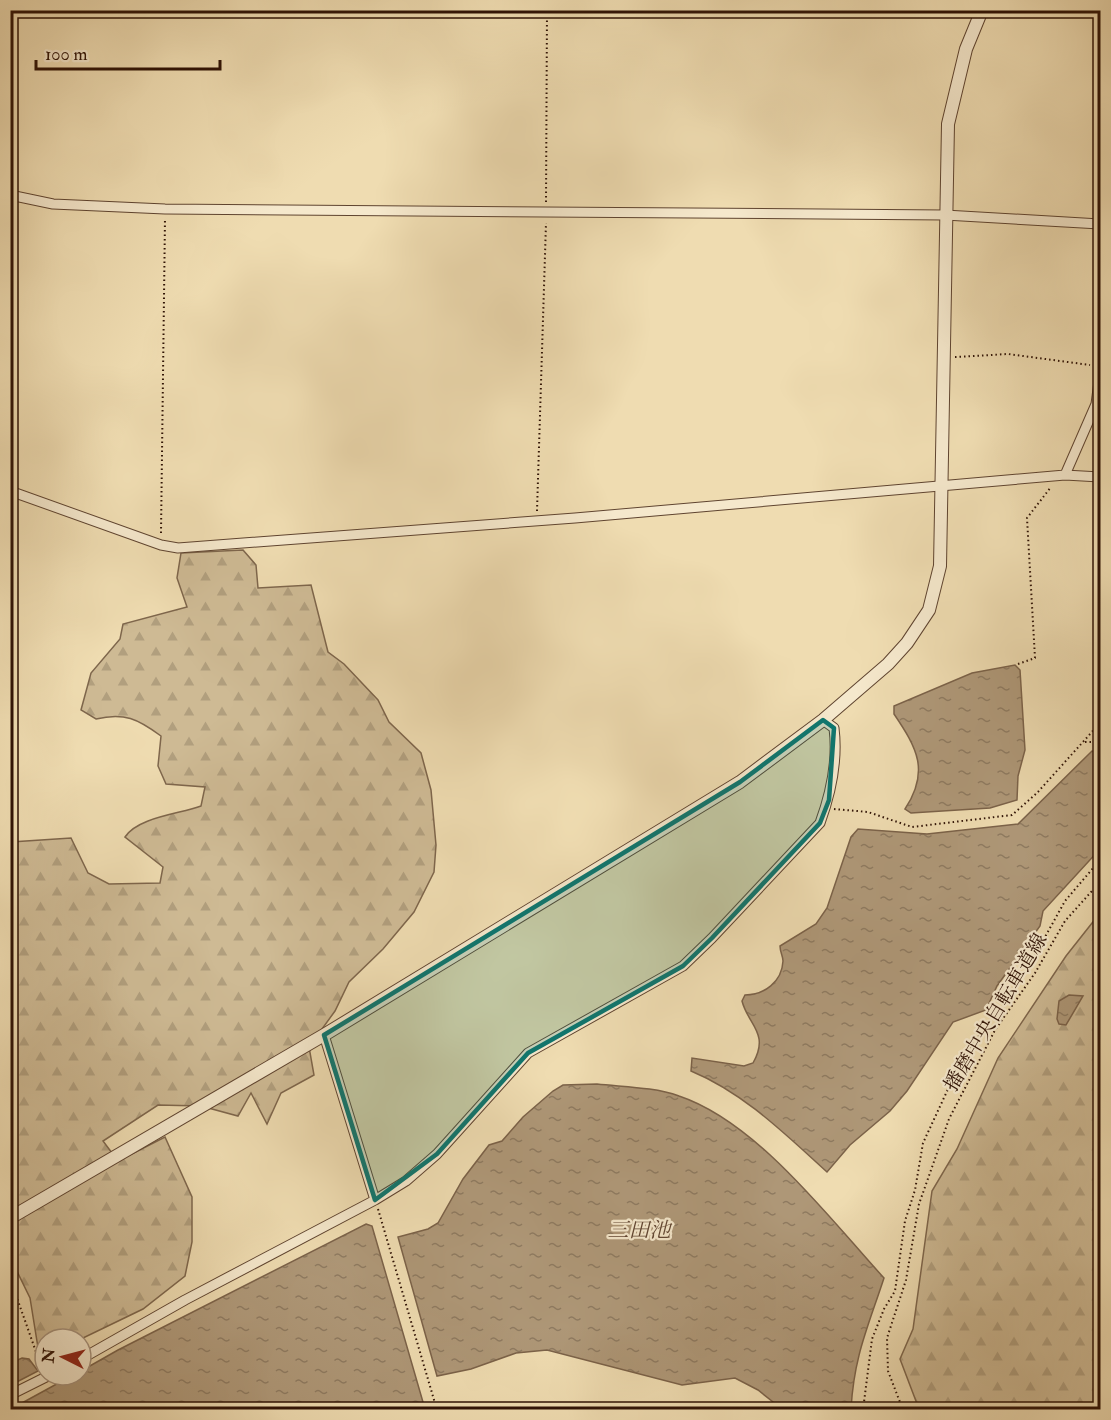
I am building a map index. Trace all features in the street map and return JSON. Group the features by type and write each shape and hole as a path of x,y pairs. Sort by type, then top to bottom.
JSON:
{"street":[{"path":"10,1218 324,1035 740,782 823,720 888,664 907,643 929,610 940,566 948,124 966,49 982,10"},
{"path":"10,195 52,204 165,209 546,214 945,215 1101,224"},
{"path":"1065,475 1096,404 1100,368"},
{"path":"10,491 161,545 213,547 1065,475 1101,477"},
{"path":"93,1352 185,1300 375,1200 406,1180 437,1154 528,1053 683,966 820,823 825,808 836,744 834,728 823,720"},
{"path":"324,1035 375,1200"},
{"path":"10,1395 33,1384"}],"path":[{"path":"10,23 21,10"},
{"path":"537,520 546,214 547,10"},
{"path":"161,545 165,209"},
{"path":"944,359 976,354 1008,354 1100,368"},
{"path":"1018,664 1035,658 1027,518 1051,491 1054,476"},
{"path":"825,808 868,812 912,827 1012,815 1037,793 1101,723"},
{"path":"1085,742 1101,742"},
{"path":"863,1410 872,1339 884,1309 895,1291 905,1221 915,1190 923,1143 963,1059 1025,973 1065,901 1101,860"},
{"name":"播磨中央自転車道線","path":"903,1410 888,1371 887,1338 906,1280 919,1204 945,1130 995,1030 1035,973 1065,921 1101,882"},
{"path":"375,1200 437,1410"},
{"path":"10,1278 33,1337"}],"highlighted area":[{"path":"823,720 834,728 829,800 820,823 712,938 683,966 528,1053 437,1154 375,1200 324,1035 740,782"}],"green space":[{"path":"243,550 256,565 258,588 311,585 328,652 344,664 378,700 389,722 421,753 431,790 436,845 434,872 414,912 383,949 349,982 335,1011 309,1047 314,1075 281,1093 267,1124 251,1093 238,1116 201,1106 158,1105 103,1141 118,1161 165,1137 192,1197 192,1242 185,1276 143,1309 93,1333 93,1327 35,1327 30,1298 11,1259 11,842 71,838 88,873 109,884 160,883 163,867 125,837 139,825 201,806 205,787 166,784 158,766 161,736 145,725 138,721 115,716 96,719 81,710 91,673 120,639 123,624 187,607 177,578 181,553"},
{"path":"1100,913 1100,1409 919,1409 900,1359 913,1329 932,1191 957,1149 998,1058 1066,956"}],"water":[{"path":"1015,665 1020,670 1025,750 1018,776 1017,800 990,808 911,813 905,809 917,783 918,760 909,738 894,714 894,706 972,673"},
{"path":"1092,751 1100,753 1100,849 1043,911 1040,926 997,986 986,1010 953,1022 907,1091 890,1111 850,1145 827,1172 746,1103 729,1091 691,1071 692,1058 744,1066 753,1063 758,1053 759,1037 742,1001 745,995 759,993 776,981 783,961 780,946 816,924 827,908 851,837 858,829 927,834 1018,824"},
{"path":"1069,995 1083,996 1066,1025 1059,1024 1057,1019 1059,1001"},
{"name":"三田池","path":"597,1084 649,1089 679,1096 708,1109 736,1127 790,1174 884,1278 859,1357 851,1409 776,1409 773,1402 758,1390 735,1378 682,1385 547,1350 516,1353 471,1369 437,1376 398,1237 428,1229 438,1223 463,1179 489,1145 502,1141 523,1117 553,1091 563,1085"},
{"path":"366,1224 372,1226 425,1409 11,1409 51,1387 93,1387 93,1364"},
{"path":"22,1358 29,1359 33,1364 33,1374 11,1385 11,1363"}]}
